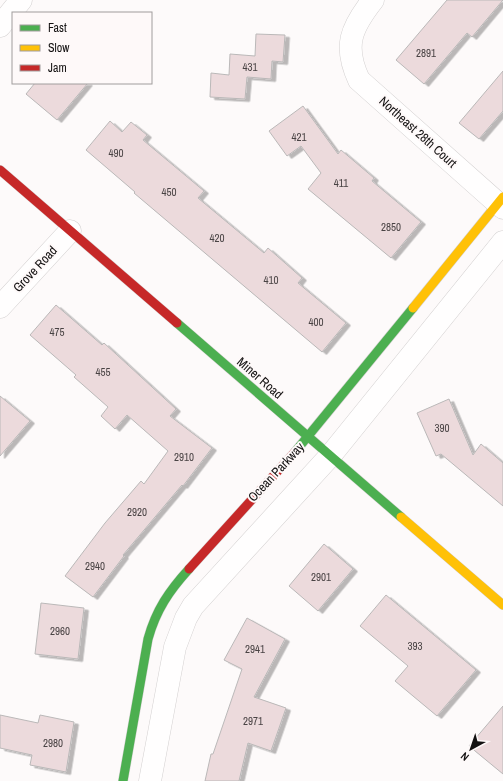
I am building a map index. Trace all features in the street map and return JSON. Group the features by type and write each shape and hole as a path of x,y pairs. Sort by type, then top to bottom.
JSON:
{"street":[{"path":"0,26 21,0"},
{"name":"Northeast 28th Court","path":"373,0 361,15 353,30 349,47 351,65 359,80 501,202"},
{"name":"Miner Road","path":"0,170 308,438 503,605"},
{"name":"Ocean Parkway","path":"123,781 148,640 161,605 180,577 308,438 501,202"},
{"name":"Grove Road","path":"0,307 70,231"},
{"path":"150,781 175,647 186,618 202,596 330,456 503,242"}],"building":[{"path":"447,0 503,0 472,37 467,33 424,84 396,60"},
{"path":"256,34 285,35 283,62 272,61 271,79 247,77 245,99 210,97 211,73 229,75 230,54 255,56"},
{"path":"503,71 503,111 479,139 459,123"},
{"path":"34,84 87,84 57,120 26,94"},
{"path":"303,106 338,154 341,150 374,178 372,181 421,222 391,258 308,189 321,173 301,146 287,156 269,131"},
{"path":"110,121 122,132 131,122 147,135 143,140 204,191 198,198 264,253 268,248 302,278 298,283 346,323 322,352 134,193 135,192 86,150"},
{"path":"56,305 102,345 104,343 176,409 170,416 212,448 183,486 182,485 123,555 124,556 93,597 65,576 105,523 141,481 144,484 168,451 127,415 115,429 101,416 108,407 74,377 76,375 30,335"},
{"path":"0,396 30,421 0,456"},
{"path":"449,399 473,455 481,444 503,463 503,506 441,454 436,456 417,413"},
{"path":"324,544 353,569 318,611 289,586"},
{"path":"386,595 476,670 437,716 395,681 408,666 360,626"},
{"path":"41,603 84,608 78,659 35,654"},
{"path":"247,618 285,639 254,697 286,708 271,751 248,743 239,781 205,781 211,754 213,754 242,669 224,660"},
{"path":"503,706 503,774 469,746"},
{"path":"0,715 38,723 40,715 74,722 66,772 30,765 32,755 0,748"}],"traffic: fast":[{"path":"295,452 413,308"},
{"path":"177,323 401,517"},
{"path":"123,781 151,629 164,601 189,569"}],"traffic: slow":[{"path":"413,308 503,197"},
{"path":"401,517 503,605"}],"traffic: jam":[{"path":"0,170 177,323"},
{"path":"189,569 295,452"}]}
